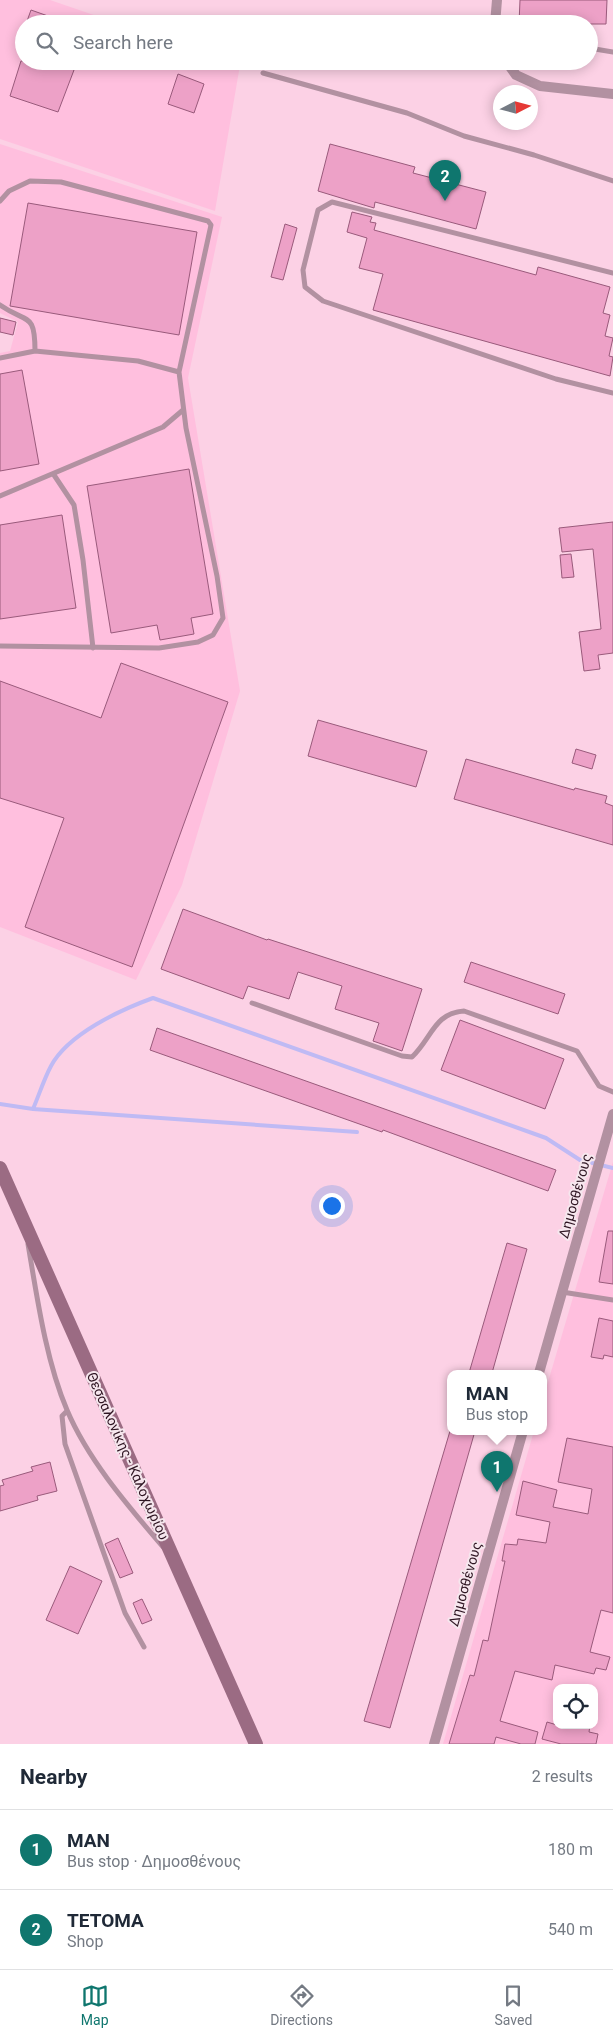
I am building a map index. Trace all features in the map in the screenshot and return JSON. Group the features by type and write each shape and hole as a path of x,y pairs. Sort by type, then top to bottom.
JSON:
{"main road":[{"name":"Θεσσαλονίκης - Καλοχωρίου","path":"0,1168 256,1744"}],"street":[{"path":"496,15 497,0"},
{"path":"512,70 516,75 540,86 613,94"},
{"name":"Δημοσθένους","path":"540,1370 613,1114"},
{"name":"Δημοσθένους","path":"434,1744 522,1435"}],"lane":[{"path":"598,50 613,52"},
{"path":"263,73 407,113 464,136 534,155 613,181"},
{"path":"0,201 9,191 30,181 62,182 208,221 211,225 179,372 183,410 217,576 223,618 213,635 198,642 159,648 0,646"},
{"path":"613,273 332,202 318,210 303,270 305,287 323,301 556,379 613,393"},
{"path":"0,305 29,320 35,330 34,351"},
{"path":"0,358 34,351 138,361 179,372"},
{"path":"0,496 54,475 162,427 183,410"},
{"path":"54,475 74,505 83,560 93,648"},
{"path":"252,1003 402,1056 412,1057 422,1048 443,1016 452,1012 464,1012 577,1051 599,1086 613,1092"},
{"path":"24,1221 38,1302 67,1411 86,1445 126,1504 173,1559"},
{"path":"562,1292 613,1300"},
{"path":"67,1411 62,1416 65,1444 125,1613 144,1647"}],"shaded area":[{"path":"0,0 50,0 94,15 15,15 15,70 239,70 215,211 0,139"},
{"path":"0,144 222,217 188,378 240,691 182,885 136,980 0,927 0,353 10,351 18,322 0,313"},
{"path":"613,1162 613,1744 443,1744 533,1435 547,1435 547,1385"}],"building":[{"path":"520,0 607,0 606,24 598,24 598,15 519,15"},
{"path":"31,10 45,15 29,15"},
{"path":"18,70 74,70 58,112 10,96"},
{"path":"178,74 204,84 194,113 168,104"},
{"path":"330,144 415,167 413,173 486,192 476,229 375,202 374,208 318,191"},
{"path":"28,203 197,232 179,335 10,306"},
{"path":"352,212 372,217 370,222 376,223 374,230 536,275 538,267 610,287 603,313 610,315 605,336 613,338 609,356 613,357 610,376 373,310 383,274 359,268 367,238 347,232"},
{"path":"285,224 297,228 283,280 271,277"},
{"path":"0,318 16,322 13,335 0,332"},
{"path":"22,370 39,464 0,471 0,374"},
{"path":"189,469 213,614 191,618 194,634 160,640 157,625 111,633 87,486"},
{"path":"62,515 76,608 0,619 0,525"},
{"path":"613,522 613,653 598,655 600,669 584,671 579,632 601,629 593,549 562,552 559,528"},
{"path":"571,554 574,577 562,578 560,555"},
{"path":"121,663 228,702 132,967 25,927 64,818 0,798 0,681 101,718"},
{"path":"318,720 427,751 416,787 308,756"},
{"path":"576,749 596,755 592,769 572,763"},
{"path":"466,759 574,790 575,788 607,796 605,803 613,806 613,845 454,799"},
{"path":"183,909 267,940 422,989 402,1051 373,1041 379,1023 335,1009 342,986 298,972 289,999 248,986 243,999 161,969"},
{"path":"471,962 565,994 558,1014 464,982"},
{"path":"460,1020 564,1059 545,1109 441,1070"},
{"path":"157,1028 556,1170 548,1191 383,1130 382,1132 150,1050"},
{"path":"608,1231 613,1231 613,1284 599,1282"},
{"path":"507,1243 527,1249 493,1370 470,1370"},
{"path":"599,1318 613,1321 613,1357 604,1355 603,1359 591,1357"},
{"path":"449,1435 474,1435 390,1728 364,1721"},
{"path":"567,1438 613,1447 613,1613 601,1610 590,1652 610,1657 606,1670 596,1668 594,1674 555,1665 552,1680 515,1671 500,1721 538,1732 535,1744 521,1744 496,1737 494,1744 449,1744 470,1675 474,1676 483,1640 488,1641 505,1561 502,1561 505,1544 517,1545 518,1539 546,1543 550,1522 516,1515 523,1481 557,1490 553,1507 588,1514 592,1489 558,1482"},
{"path":"50,1462 57,1491 37,1496 38,1500 0,1511 0,1486 4,1485 2,1480 33,1471 31,1467"},
{"path":"118,1538 133,1573 120,1578 105,1544"},
{"path":"70,1566 102,1581 78,1634 46,1620"},
{"path":"142,1599 152,1620 142,1624 133,1603"},
{"path":"547,1722 553,1724 553,1729 589,1729 589,1732 598,1734 596,1744 561,1744 542,1739"}],"waterway":[{"path":"0,1104 33,1109 51,1066 69,1044 96,1024 153,998 546,1138 580,1160 613,1168"},
{"path":"33,1109 357,1132"}],"place":[{"name":"TETOMA","path":"445,201"},
{"name":"ΜΑΝ","path":"497,1492"}]}
